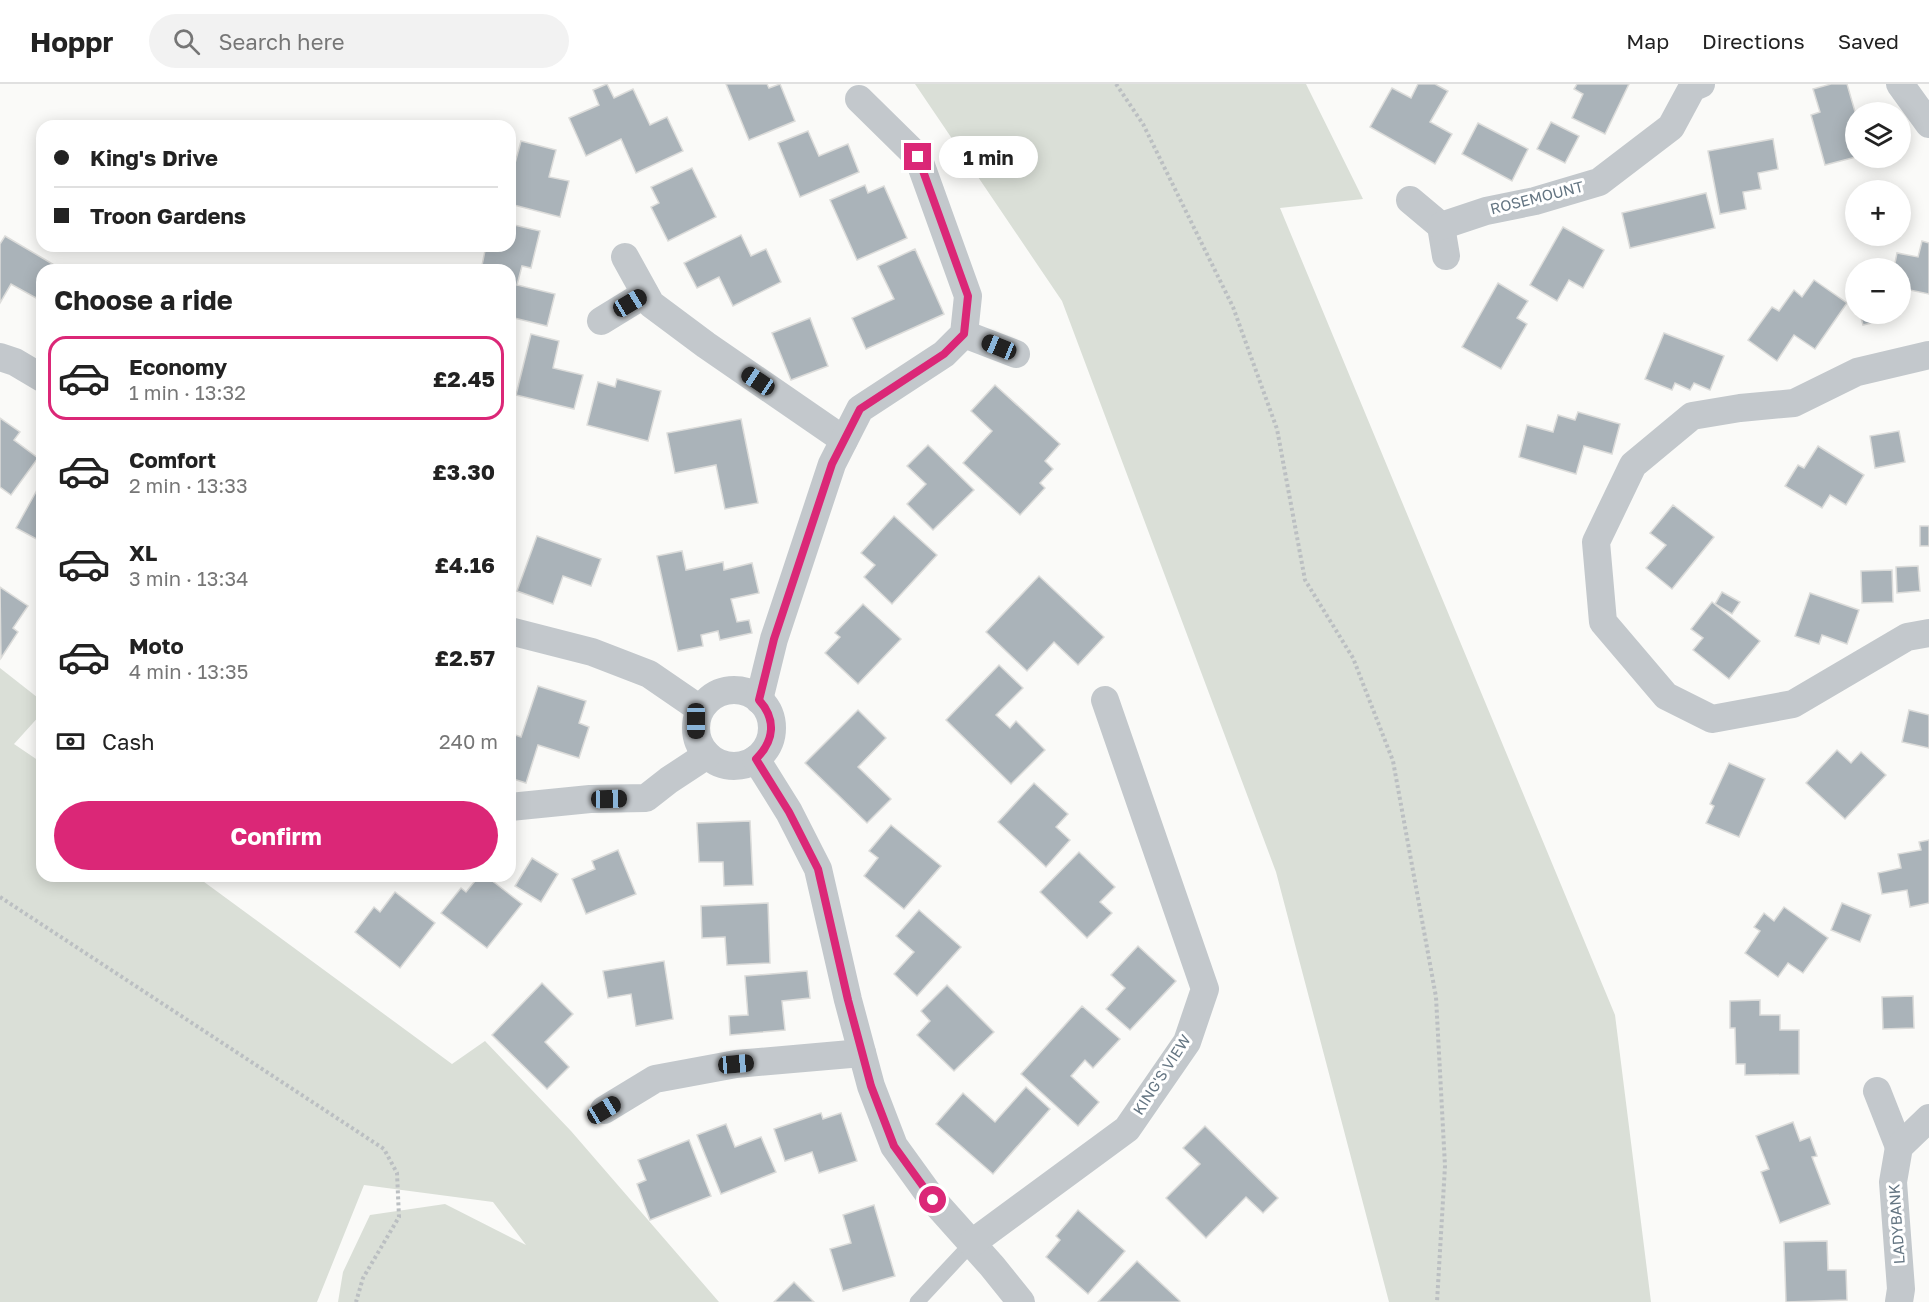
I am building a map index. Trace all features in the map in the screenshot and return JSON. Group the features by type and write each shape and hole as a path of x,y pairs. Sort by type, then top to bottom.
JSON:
{"street":[{"name":"ROSEMOUNT","path":"1441,226 1486,211 1535,201 1599,182 1671,127 1692,88 1701,84"},
{"path":"1900,84 1929,124"},
{"path":"759,700 774,639 832,464 860,409 944,354 964,334 968,296 918,157 859,99"},
{"path":"1410,200 1441,226 1446,256"},
{"path":"625,257 651,304 706,345 844,440"},
{"path":"601,321 645,294"},
{"path":"964,334 1016,354"},
{"path":"1929,355 1857,372 1794,403 1740,408 1692,416 1633,465 1596,542 1603,622 1666,696 1712,718 1793,704 1907,637 1929,633"},
{"path":"0,357 15,362 36,374"},
{"path":"516,633 592,652 649,674 700,709"},
{"path":"727,690 750,693 766,708 771,718 770,740 764,751 747,764 736,766 716,761 699,745 696,721 700,709 707,700 727,690"},
{"name":"KING'S VIEW","path":"972,1244 1127,1129 1187,1042 1205,989 1105,700"},
{"path":"516,806 590,799 646,798 707,755"},
{"path":"756,759 789,812 818,869 848,1000 871,1086 894,1146 933,1200 1021,1302"},
{"path":"604,1110 656,1079 736,1064 862,1053"},
{"path":"1877,1091 1899,1147 1929,1118"},
{"name":"LADYBANK","path":"1899,1147 1893,1182 1901,1289 1899,1302"}],"lane":[{"path":"917,1302 972,1244"}],"path":[{"path":"1116,84 1143,124 1233,307 1276,429 1305,580 1353,658 1393,761 1436,997 1445,1166 1437,1302"},
{"path":"0,897 384,1149 397,1173 399,1217 363,1278 356,1302"}],"shaded area":[{"path":"915,84 1306,84 1363,199 1280,208 1615,1015 1651,1302 1389,1302 1276,872 1062,301"},
{"path":"0,668 36,696 36,720 14,744 36,759 36,882 204,882 452,1064 485,1041 571,1131 719,1302 338,1302 343,1272 370,1215 445,1204 526,1245 493,1202 364,1185 317,1302 0,1302"}],"building":[{"path":"607,84 614,98 633,89 650,125 667,117 683,151 636,173 621,139 586,156 569,118 599,105 593,90"},
{"path":"726,84 767,84 769,88 780,84 795,121 749,140"},
{"path":"1418,84 1435,84 1448,91 1430,122 1452,134 1435,164 1370,127 1392,88 1411,98"},
{"path":"1577,84 1629,84 1605,134 1572,118 1583,94 1574,89"},
{"path":"1831,84 1847,84 1852,102 1845,102 1845,160 1825,165 1811,115 1820,112 1813,89"},
{"path":"1551,122 1579,136 1565,163 1537,149"},
{"path":"1478,123 1528,149 1512,181 1462,154"},
{"path":"808,131 819,156 848,144 859,172 800,197 778,143"},
{"path":"1773,139 1778,169 1758,173 1761,189 1743,192 1746,209 1720,214 1708,151"},
{"path":"521,141 556,150 549,177 569,181 560,217 516,206 516,160"},
{"path":"692,168 716,217 668,241 651,207 659,203 651,187"},
{"path":"865,185 868,193 884,186 907,238 857,260 830,200"},
{"path":"1706,193 1715,228 1630,248 1622,213"},
{"path":"516,225 540,231 531,268 522,266 517,285 555,294 547,326 516,318 516,264 482,264 485,252 516,252"},
{"path":"1563,227 1604,250 1583,288 1569,280 1557,301 1530,285"},
{"path":"741,235 751,256 766,249 781,282 733,306 719,277 697,288 684,263"},
{"path":"5,236 53,264 36,264 36,298 11,284 0,303 0,244"},
{"path":"1922,241 1929,243 1929,294 1911,290 1911,258 1896,258 1897,253 1918,257"},
{"path":"915,249 944,314 866,349 852,318 894,299 878,266"},
{"path":"1814,280 1845,302 1845,306 1815,349 1794,335 1777,361 1748,340 1772,307 1779,311 1794,290 1802,297"},
{"path":"1498,283 1528,301 1517,318 1527,324 1501,369 1462,347"},
{"path":"810,318 828,366 791,380 772,333"},
{"path":"1664,333 1724,356 1710,390 1694,383 1690,390 1675,383 1672,390 1645,379"},
{"path":"531,334 559,341 553,368 583,375 574,409 516,395"},
{"path":"617,379 661,391 648,441 587,425 598,382 615,387"},
{"path":"995,385 1060,444 1045,461 1053,469 1040,483 1045,488 1020,515 963,463 992,431 971,411"},
{"path":"1578,412 1620,424 1612,454 1584,446 1576,474 1519,457 1527,425 1553,432 1558,415 1575,420"},
{"path":"0,418 20,432 14,440 36,456 36,461 11,495 0,487"},
{"path":"741,419 758,503 725,509 716,465 675,473 667,433"},
{"path":"1899,431 1905,462 1875,468 1870,436"},
{"path":"928,445 974,490 933,530 907,504 926,484 907,466"},
{"path":"1818,446 1864,475 1846,505 1830,495 1822,508 1785,486 1798,465 1804,468"},
{"path":"36,492 36,539 16,528"},
{"path":"1673,505 1714,537 1672,589 1646,568 1666,545 1650,533"},
{"path":"894,516 937,555 892,604 864,577 875,565 861,553"},
{"path":"1920,526 1929,526 1929,546 1920,546"},
{"path":"537,536 601,559 591,586 563,576 553,604 517,591"},
{"path":"682,551 686,570 723,562 724,570 752,563 759,593 731,599 737,622 749,620 752,633 720,640 718,631 701,635 703,646 678,651 657,556"},
{"path":"1918,566 1920,591 1897,593 1896,567"},
{"path":"1892,570 1893,602 1862,603 1861,571"},
{"path":"1039,576 1104,637 1078,665 1054,642 1027,671 986,632"},
{"path":"0,587 28,606 13,628 18,632 1,658"},
{"path":"1722,592 1740,602 1732,614 1715,604"},
{"path":"1810,593 1859,610 1847,644 1822,635 1819,644 1795,636"},
{"path":"1712,602 1760,641 1729,679 1693,650 1703,638 1691,629"},
{"path":"863,604 901,639 858,684 825,653 840,637 835,633"},
{"path":"999,665 1023,688 996,715 1010,728 1016,721 1045,750 1011,784 946,720"},
{"path":"538,686 586,701 579,723 589,727 579,758 538,745 526,783 516,780 516,735 521,737"},
{"path":"858,710 886,738 858,767 891,799 867,823 805,763"},
{"path":"1909,710 1929,715 1929,748 1902,742"},
{"path":"1837,750 1851,763 1861,752 1886,775 1845,819 1806,783"},
{"path":"1729,763 1765,779 1739,837 1706,823 1714,806 1710,804"},
{"path":"1034,783 1068,814 1056,827 1070,840 1046,867 998,822"},
{"path":"750,821 753,885 724,886 723,862 699,862 697,823"},
{"path":"891,825 941,866 904,909 864,876 878,858 869,851"},
{"path":"1929,840 1929,903 1910,907 1907,890 1882,894 1878,873 1901,868 1898,854 1921,850 1919,842"},
{"path":"618,850 636,894 586,914 572,879 595,869 592,861"},
{"path":"1079,852 1115,887 1100,902 1112,913 1087,938 1040,892"},
{"path":"532,858 558,874 541,902 515,886"},
{"path":"474,882 494,882 522,904 487,948 441,913 461,888 466,892"},
{"path":"395,892 435,923 400,968 355,932 374,907 380,912"},
{"path":"768,903 770,963 727,965 725,937 702,938 701,906"},
{"path":"1842,903 1871,915 1860,942 1831,930"},
{"path":"1784,907 1828,938 1803,973 1788,963 1778,977 1745,953 1760,931 1754,927 1764,913 1774,921"},
{"path":"919,910 961,947 917,996 894,974 914,952 896,936"},
{"path":"1138,946 1176,981 1130,1030 1106,1009 1125,988 1111,975"},
{"path":"664,961 673,1019 636,1026 631,994 608,998 603,971"},
{"path":"807,971 810,998 782,1001 785,1030 730,1035 729,1016 748,1015 745,976"},
{"path":"542,983 573,1014 545,1042 569,1067 547,1089 492,1035"},
{"path":"947,985 994,1032 954,1071 917,1035 930,1021 921,1011"},
{"path":"1913,996 1914,1028 1883,1029 1882,997"},
{"path":"1760,1000 1760,1015 1780,1015 1780,1030 1799,1030 1799,1074 1745,1075 1745,1064 1736,1064 1735,1028 1730,1028 1730,1001"},
{"path":"1082,1006 1120,1039 1093,1068 1085,1060 1071,1076 1099,1102 1078,1126 1021,1074"},
{"path":"1026,1087 1050,1109 993,1174 936,1124 963,1093 995,1122"},
{"path":"821,1113 823,1119 841,1113 857,1161 819,1173 812,1152 785,1161 774,1129"},
{"path":"1793,1122 1800,1141 1810,1137 1817,1156 1812,1157 1830,1204 1780,1223 1761,1172 1769,1169 1756,1136"},
{"path":"726,1124 735,1147 761,1137 776,1172 721,1194 697,1135"},
{"path":"1205,1126 1278,1198 1263,1213 1246,1197 1206,1238 1166,1198 1200,1164 1183,1148"},
{"path":"689,1140 711,1196 650,1220 637,1184 646,1180 638,1160"},
{"path":"874,1205 895,1276 843,1291 830,1249 851,1243 843,1215"},
{"path":"1078,1210 1125,1251 1088,1294 1046,1257 1060,1240 1056,1236"},
{"path":"1827,1241 1828,1270 1846,1270 1847,1300 1786,1302 1784,1242"},
{"path":"1137,1261 1180,1301 1098,1302"},
{"path":"794,1282 814,1302 774,1302"}],"route":[{"path":"918,157 968,296 964,334 944,354 860,409 832,464 774,639 759,700 771,718 772,729 770,740 756,759 789,812 818,869 848,1000 871,1086 894,1146 933,1200"}]}
